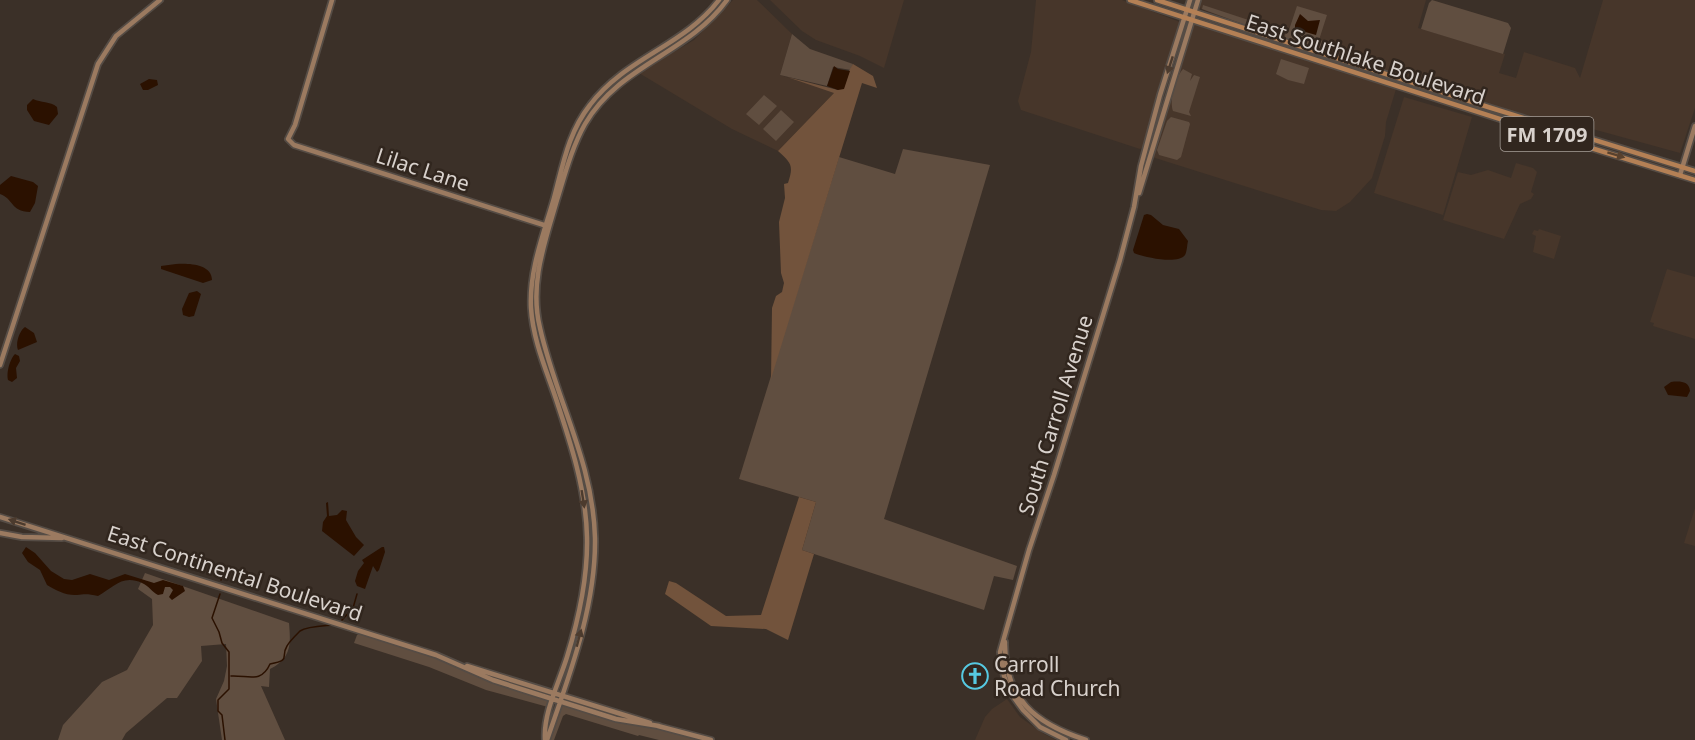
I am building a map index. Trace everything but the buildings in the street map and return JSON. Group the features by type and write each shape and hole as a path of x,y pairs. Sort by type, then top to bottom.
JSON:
{"main road":[{"path":"0,365 98,64 106,48 116,36 160,0"},
{"name":"Lilac Lane","path":"332,0 295,125 288,139 294,145 548,227"},
{"path":"546,740 544,731 582,600 587,535 580,481 567,431 537,345 533,321 532,280 570,139 588,107 620,73 675,40 708,13 719,0"},
{"path":"557,194 577,140 592,112 604,97 628,76 693,36 713,18 727,0"},
{"name":"East Southlake Boulevard","path":"1130,0 1695,180"},
{"name":"East Southlake Boulevard","path":"1157,0 1695,171"},
{"name":"South Carroll Avenue","path":"1134,207 1141,166 1162,88 1190,0"},
{"name":"South Carroll Avenue","path":"1066,740 1040,727 1023,710 1010,692 1004,676 1000,652 1029,550 1119,265 1134,207 1198,0"},
{"path":"708,13 713,18"},
{"path":"1162,88 1164,111"},
{"path":"1157,107 1161,115 1159,129"},
{"path":"1680,176 1695,126"},
{"path":"546,740 579,642 593,570 595,538 587,479 542,337 537,313 539,265 548,227"},
{"name":"East Continental Boulevard","path":"0,517 321,617 459,664 711,740"},
{"path":"0,533 22,537 74,540"},
{"name":"South Carroll Avenue","path":"1005,633 1007,664 1014,689 1021,700 1038,718 1051,727 1086,740"},
{"name":"East Continental Boulevard","path":"459,664 493,680 616,719 659,726"}],"shaded area":[{"path":"733,0 757,0 792,34 780,75 835,92 778,151 732,129 639,73 694,40"},
{"path":"770,0 904,0 884,68 860,56 816,40 802,31"},
{"path":"1036,0 1122,0 1180,22 1143,147 1140,149 1021,110 1018,101 1031,52"},
{"path":"1200,0 1426,0 1418,28 1505,54 1499,73 1516,78 1524,52 1575,68 1580,78 1603,0 1695,0 1695,108 1680,153 1567,122 1563,127 1394,74 1201,9 1198,5"},
{"path":"1432,0 1508,23 1511,28 1503,54 1421,29"},
{"path":"1203,5 1276,29 1275,33 1278,34 1273,35 1202,9"},
{"path":"1297,6 1327,15 1319,40 1324,41 1320,48 1288,40 1285,37 1286,29 1289,30"},
{"path":"1300,14 1308,21 1320,20 1316,35 1295,29"},
{"path":"1195,22 1396,89 1372,178 1350,202 1336,211 1321,210 1152,157"},
{"path":"792,34 810,49 853,64 851,70 833,67 827,86 780,75"},
{"path":"1281,59 1309,68 1304,84 1276,74"},
{"path":"853,64 873,76 877,88 862,83 771,379 772,308 776,296 782,292 784,283 781,273 779,222 785,198 784,184 788,183 791,172 790,165 778,151 834,93 787,77 838,90"},
{"path":"834,66 850,71 844,89 838,90 827,86"},
{"path":"1183,69 1192,74 1190,81 1194,75 1200,77 1189,112 1191,116 1173,111 1172,106 1174,89"},
{"path":"149,79 157,80 158,85 143,90 140,84"},
{"path":"764,95 777,106 759,125 746,114"},
{"path":"1404,97 1472,117 1443,215 1374,193"},
{"path":"33,99 57,107 58,114 49,125 34,121 27,110 27,105"},
{"path":"781,110 794,122 776,141 763,129"},
{"path":"1171,117 1190,124 1181,157 1177,160 1159,155 1157,150 1167,121"},
{"path":"903,149 990,165 884,519 1017,566 1013,580 994,576 984,610 802,550 816,502 739,479 839,157 895,174"},
{"path":"1516,163 1533,168 1537,172 1531,192 1534,194 1531,199 1520,204 1504,239 1443,220 1458,172 1471,175 1488,170 1511,178"},
{"path":"11,176 33,182 38,186 35,203 30,212 15,207 0,194 0,185"},
{"path":"1147,214 1163,225 1179,229 1188,241 1185,255 1168,260 1134,253 1144,215"},
{"path":"1539,229 1561,236 1554,259 1533,252 1536,236 1532,234 1534,230"},
{"path":"193,264 204,268 211,275 212,280 203,283 161,269 161,266"},
{"path":"1667,269 1695,277 1695,339 1653,326 1654,323 1650,322"},
{"path":"197,291 201,294 194,316 183,315 182,309 189,293"},
{"path":"25,327 34,333 37,342 18,350 18,337"},
{"path":"15,354 19,356 20,361 16,368 17,378 12,382 8,380 8,374"},
{"path":"1671,382 1686,383 1690,391 1687,397 1668,395 1664,387"},
{"path":"799,497 816,502 802,550 814,554 788,640 766,629 711,626 665,594 669,581 676,583 726,616 761,615"},
{"path":"328,502 329,516 337,515 342,510 347,511 346,520 356,537 364,545 354,556 322,531 323,522 327,516 326,503"},
{"path":"1695,508 1695,546 1684,543"},
{"path":"26,547 35,553 51,571 64,579 72,580 90,574 109,580 125,574 154,583 163,580 183,586 185,591 172,600 169,597 173,590 170,587 165,587 163,594 158,595 142,583 129,580 118,583 98,596 65,594 47,585 40,570 28,562 22,553"},
{"path":"382,547 385,552 379,570 377,572 373,566 365,589 357,586 355,581 364,563 362,560"},
{"path":"145,573 289,623 290,638 286,655 270,669 269,687 261,686 285,740 222,740 216,699 224,681 227,666 226,644 201,646 202,661 177,698 167,698 126,733 122,740 58,740 63,725 102,682 127,670 153,625 152,599 138,589"},
{"path":"360,633 453,663 546,699 549,703 548,707 486,690 429,667 354,643"},
{"path":"1007,699 1020,717 1056,740 975,740 985,717"},
{"path":"564,704 610,719 669,730 704,740 659,740 638,736 566,714 563,716 554,740 549,740 560,705"}],"waterway":[{"path":"221,580 225,566"},
{"path":"220,594 212,618 222,643 229,652 229,689 218,700 218,711 222,715 225,740"},
{"path":"342,620 353,608 357,594"},
{"path":"231,676 258,676 270,664 277,663 284,658 287,646 300,631 333,625"}],"place":[{"name":"Carroll Road Church","path":"975,676"}]}
